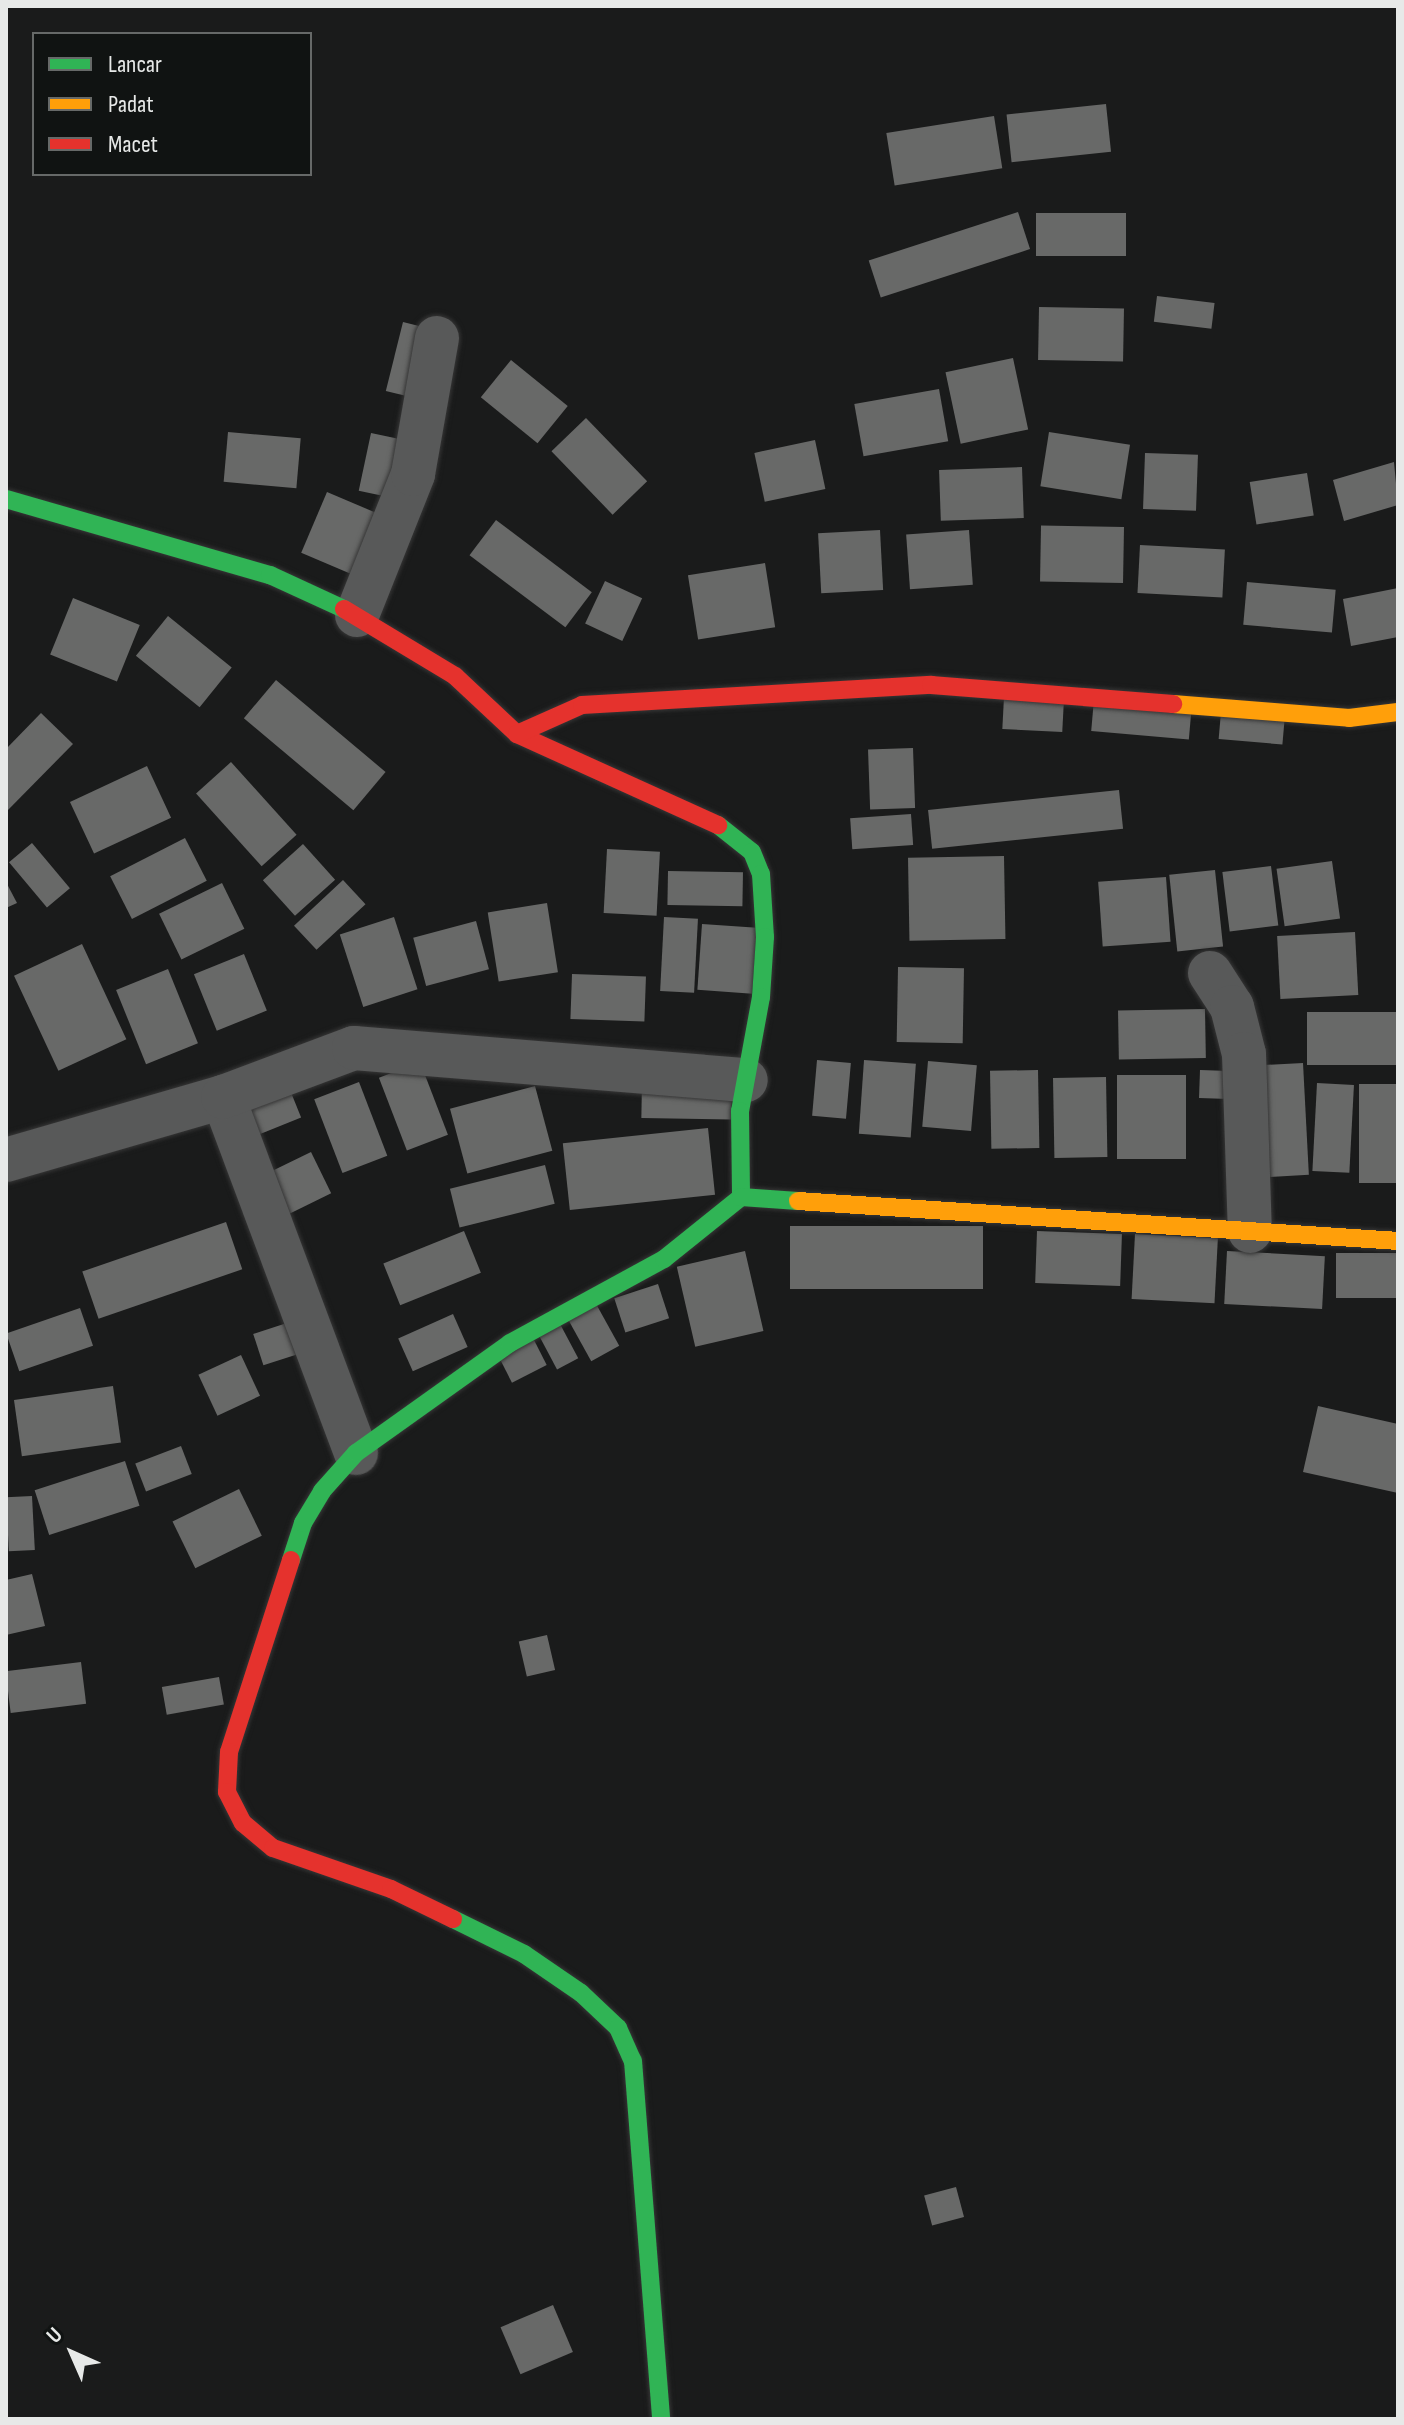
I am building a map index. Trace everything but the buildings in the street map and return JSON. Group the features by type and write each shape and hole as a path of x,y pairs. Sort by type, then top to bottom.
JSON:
{"street":[{"path":"357,615 413,474 437,338"},
{"path":"6,499 129,531 270,575 357,615 455,676 517,734 729,830 752,852 761,874 765,937 761,997 740,1111 741,1197"},
{"path":"517,734 582,705 931,685 1349,718 1398,712"},
{"path":"1210,973 1232,1007 1244,1054 1250,1231"},
{"path":"6,1160 223,1097 354,1048 746,1080"},
{"path":"223,1097 356,1453"},
{"path":"661,2419 633,2061 618,2028 581,1993 524,1954 391,1889 273,1848 243,1823 227,1792 229,1752 303,1523 322,1491 356,1453 510,1343 664,1259 741,1197 1398,1241"}],"traffic: fast":[{"path":"6,499 270,575 344,609"},
{"path":"718,825 752,852 761,874 765,937 761,997 740,1111 741,1197"},
{"path":"291,1560 303,1523 322,1491 356,1453 510,1343 664,1259 741,1197 798,1201"},
{"path":"453,1919 524,1954 581,1993 618,2028 633,2061 661,2419"}],"traffic: slow":[{"path":"1173,704 1349,718 1398,712"},
{"path":"798,1201 1398,1241"}],"traffic: jam":[{"path":"344,609 455,676 517,734 718,825"},
{"path":"517,734 582,705 931,685 1173,704"},
{"path":"291,1560 229,1752 227,1792 243,1823 273,1848 391,1889 453,1919"}]}
